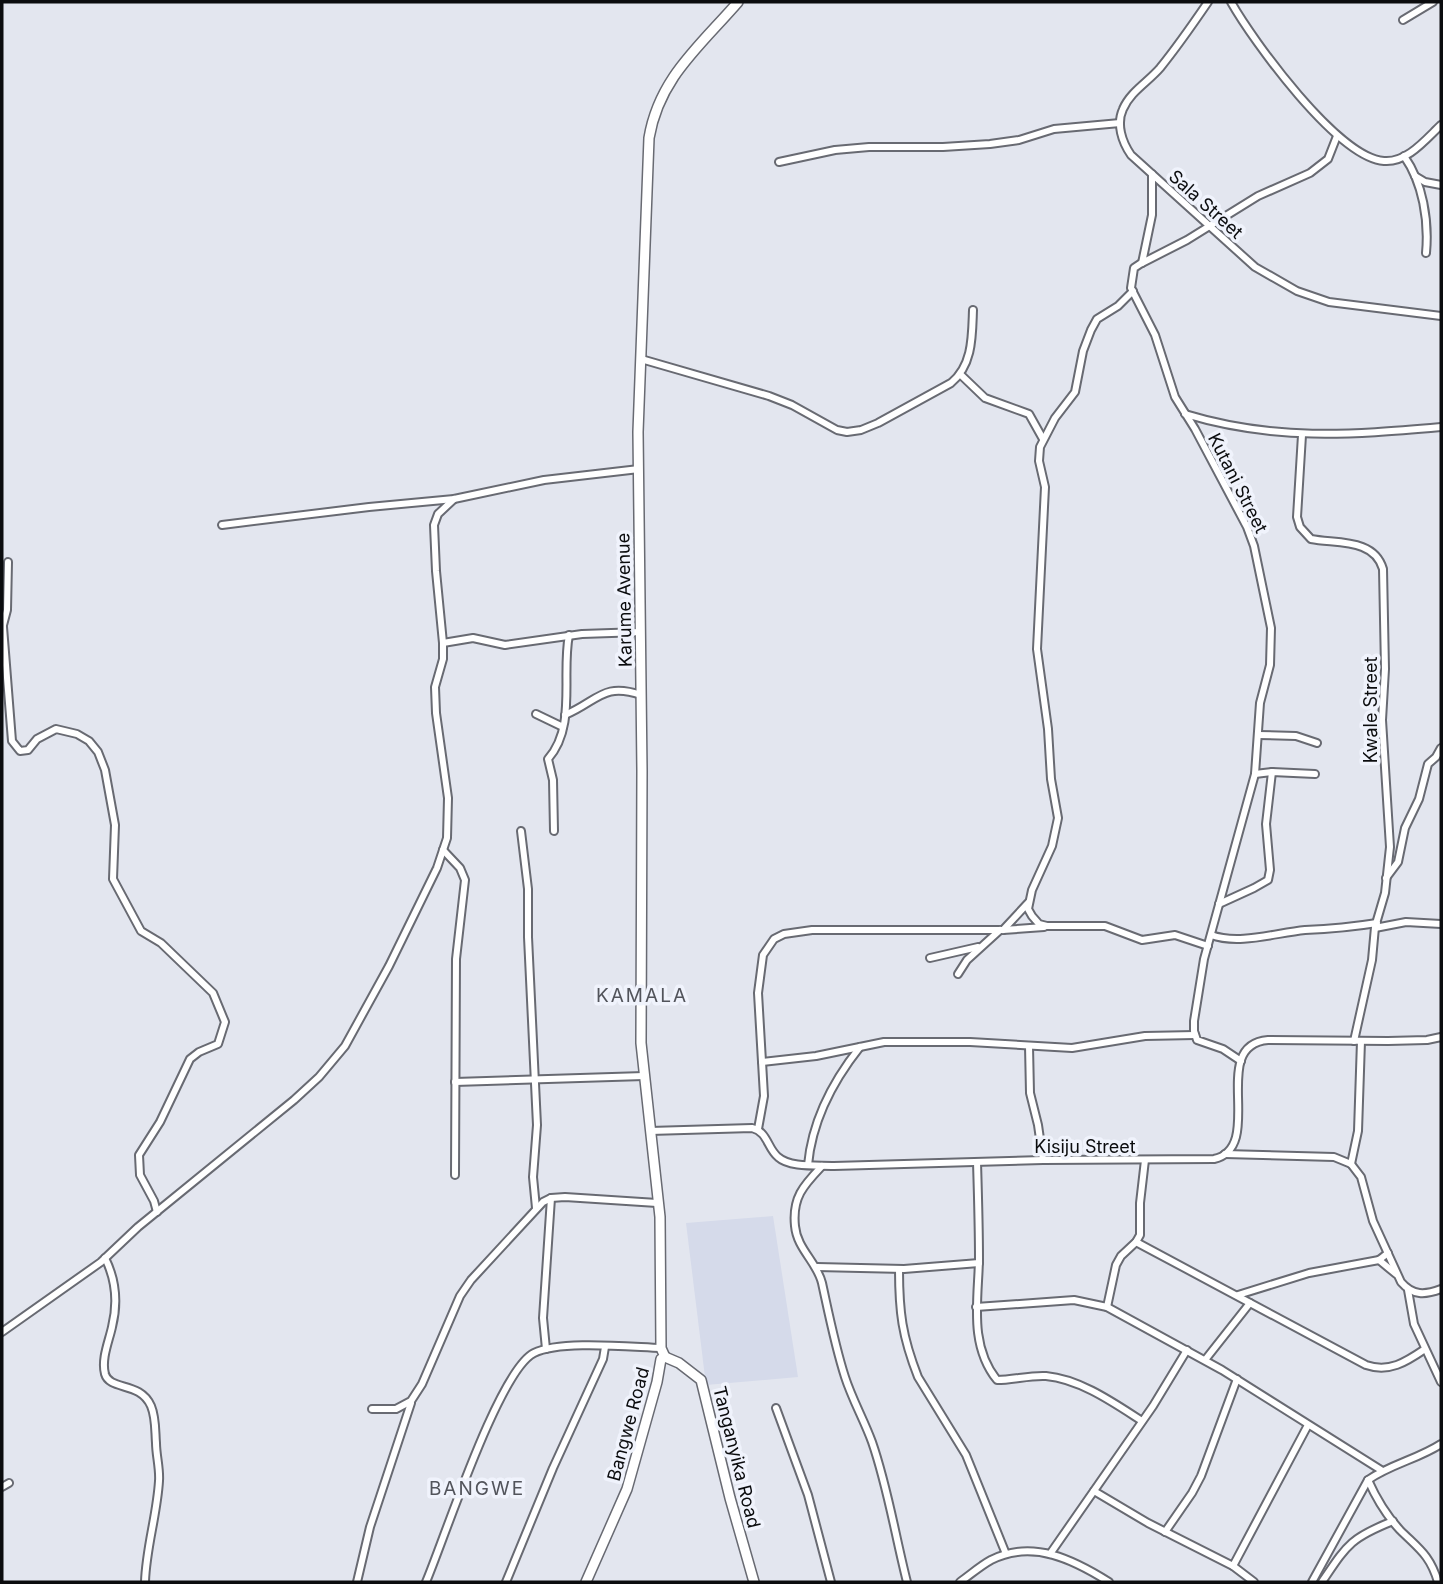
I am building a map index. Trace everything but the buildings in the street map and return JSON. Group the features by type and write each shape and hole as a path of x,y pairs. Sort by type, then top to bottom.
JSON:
{"street":[{"name":"Karume Avenue","path":"660,1226 641,1043 639,469 649,138 654,114 671,79 738,2"},
{"path":"779,162 835,150 869,147 990,144 1019,140 1054,129 1120,123 1125,104 1158,70 1208,2"},
{"path":"1231,2 1246,26 1303,100 1352,148 1385,162 1413,151 1441,125"},
{"path":"1403,20 1433,2"},
{"name":"Sala Street","path":"1120,123 1126,147 1255,267 1297,291 1329,302 1441,314"},
{"path":"1051,926 1039,924 1028,909 1052,846 1058,818 1051,779 1046,712 1037,649 1045,487 1039,461 1043,439 1075,393 1083,351 1092,327 1097,319 1118,306 1133,291 1131,277 1134,268 1258,196 1310,173 1328,159 1337,136"},
{"path":"1404,156 1415,176 1428,223 1426,253"},
{"path":"1142,263 1152,215 1152,174"},
{"path":"1415,176 1425,182 1441,185"},
{"name":"Kutani Street","path":"1133,291 1155,335 1170,386 1247,527 1271,628 1270,665 1260,703 1255,774 1208,946 1197,995 1195,1035"},
{"path":"641,359 769,396 792,405 837,430 854,432 878,423 961,375 970,352 973,310"},
{"path":"961,375 985,398 1029,414 1043,439"},
{"path":"1185,414 1223,425 1302,435 1344,435 1441,427"},
{"name":"Kwale Street","path":"1302,435 1297,517 1300,527 1311,539 1350,543 1367,548 1381,561 1383,569 1385,669 1382,720 1390,847 1357,1041 1357,1131 1351,1164"},
{"path":"222,525 454,499 556,478 639,469"},
{"path":"2,1332 105,1258 157,1212 295,1100 345,1046 389,966 437,868 447,838 448,798 437,730 435,687 443,659 443,643 434,525 442,509 454,499"},
{"path":"8,562 7,610 3,628 12,741 20,751 28,750 37,739 56,729 77,734 89,741 98,752 105,770 115,825 113,879 141,931 161,943 213,993 225,1022 218,1044 198,1052 190,1059 160,1122 139,1155 140,1175 155,1201 157,1212"},
{"path":"443,643 473,638 505,645 569,635 641,632"},
{"path":"554,831 553,779 548,760 555,752 565,715 565,660 569,635"},
{"path":"565,715 606,691 627,690 641,695"},
{"path":"536,714 562,726"},
{"path":"1258,735 1296,736 1317,743"},
{"path":"1386,878 1398,862 1405,828 1419,799 1428,764 1441,748"},
{"path":"1255,774 1272,772 1315,775"},
{"path":"1219,904 1268,880 1270,870 1266,824 1272,772"},
{"path":"521,831 528,889 537,1125 533,1177 536,1208"},
{"path":"443,850 460,868 465,880 456,959 455,1175"},
{"path":"958,974 967,960 1002,930 1029,901"},
{"path":"1211,935 1230,939 1406,922 1441,924"},
{"path":"650,1132 758,1129 764,1096 758,993 763,955 774,939 784,934 812,930 1002,930 1105,926 1142,940 1175,935 1208,946"},
{"path":"930,958 980,947"},
{"path":"762,1062 897,1042 1072,1048 1145,1036 1195,1035 1197,1040 1223,1049 1241,1060"},
{"path":"1225,1154 1235,1140 1241,1060 1249,1045 1256,1041 1427,1040 1441,1037"},
{"path":"808,1165 812,1137 820,1114 840,1074 860,1046"},
{"path":"1029,1046 1030,1093 1043,1160"},
{"path":"455,1082 645,1076"},
{"name":"Kisiju Street","path":"758,1129 778,1158 823,1166 1043,1160 1213,1160 1225,1154 1334,1157 1351,1164"},
{"path":"1107,1307 1116,1265 1140,1235 1145,1160"},
{"path":"977,1162 979,1263 976,1307 980,1344 985,1361 997,1380 1049,1376 1092,1391 1142,1421"},
{"path":"1351,1164 1361,1177 1373,1221 1398,1275 1408,1290 1414,1324 1441,1382"},
{"path":"823,1166 802,1187 796,1214 798,1240 817,1267 845,1378 872,1441 887,1492 907,1582"},
{"path":"546,1349 542,1318 551,1198"},
{"path":"357,1582 370,1527 411,1401 422,1384 460,1296 471,1280 536,1208 551,1198 657,1203"},
{"name":"Bangwe Road","path":"586,1582 627,1489 651,1407 663,1353 660,1226"},
{"path":"1136,1242 1375,1368 1398,1366 1425,1349"},
{"path":"1238,1295 1309,1273 1379,1260 1388,1252"},
{"path":"105,1258 115,1292 114,1316 104,1372 112,1383 142,1394 151,1407 155,1423 159,1483 145,1582"},
{"path":"1379,1260 1398,1275"},
{"path":"817,1267 898,1269 979,1263"},
{"path":"898,1269 901,1323 913,1365 966,1455 1006,1554"},
{"path":"1408,1290 1424,1294 1441,1289"},
{"path":"976,1307 1074,1300 1107,1307 1237,1379 1381,1471"},
{"path":"1205,1360 1250,1303"},
{"path":"506,1582 599,1368 605,1347"},
{"path":"426,1582 459,1491 512,1378 526,1359 546,1349 605,1347 663,1353"},
{"path":"1050,1554 1153,1406 1186,1350"},
{"name":"Tanganyika Road","path":"663,1353 701,1380 754,1582"},
{"path":"1165,1532 1192,1493 1200,1476 1237,1379"},
{"path":"372,1409 396,1409 411,1401"},
{"path":"776,1408 808,1495 831,1582"},
{"path":"1233,1566 1308,1425"},
{"path":"1312,1582 1368,1480 1381,1471 1425,1454 1441,1444"},
{"path":"1368,1480 1377,1500 1393,1521 1426,1554 1438,1578"},
{"path":"2,1487 9,1483"},
{"path":"1094,1491 1165,1532 1233,1566 1254,1582"},
{"path":"1322,1582 1352,1542 1367,1531 1393,1521"},
{"path":"960,1582 989,1561 1006,1554 1050,1554 1065,1558 1109,1582"}],"shaded area":[{"path":"773,1216 798,1377 706,1385 686,1223"}],"district":[{"name":"KAMALA","path":"642,995"},
{"name":"BANGWE","path":"477,1488"}]}
